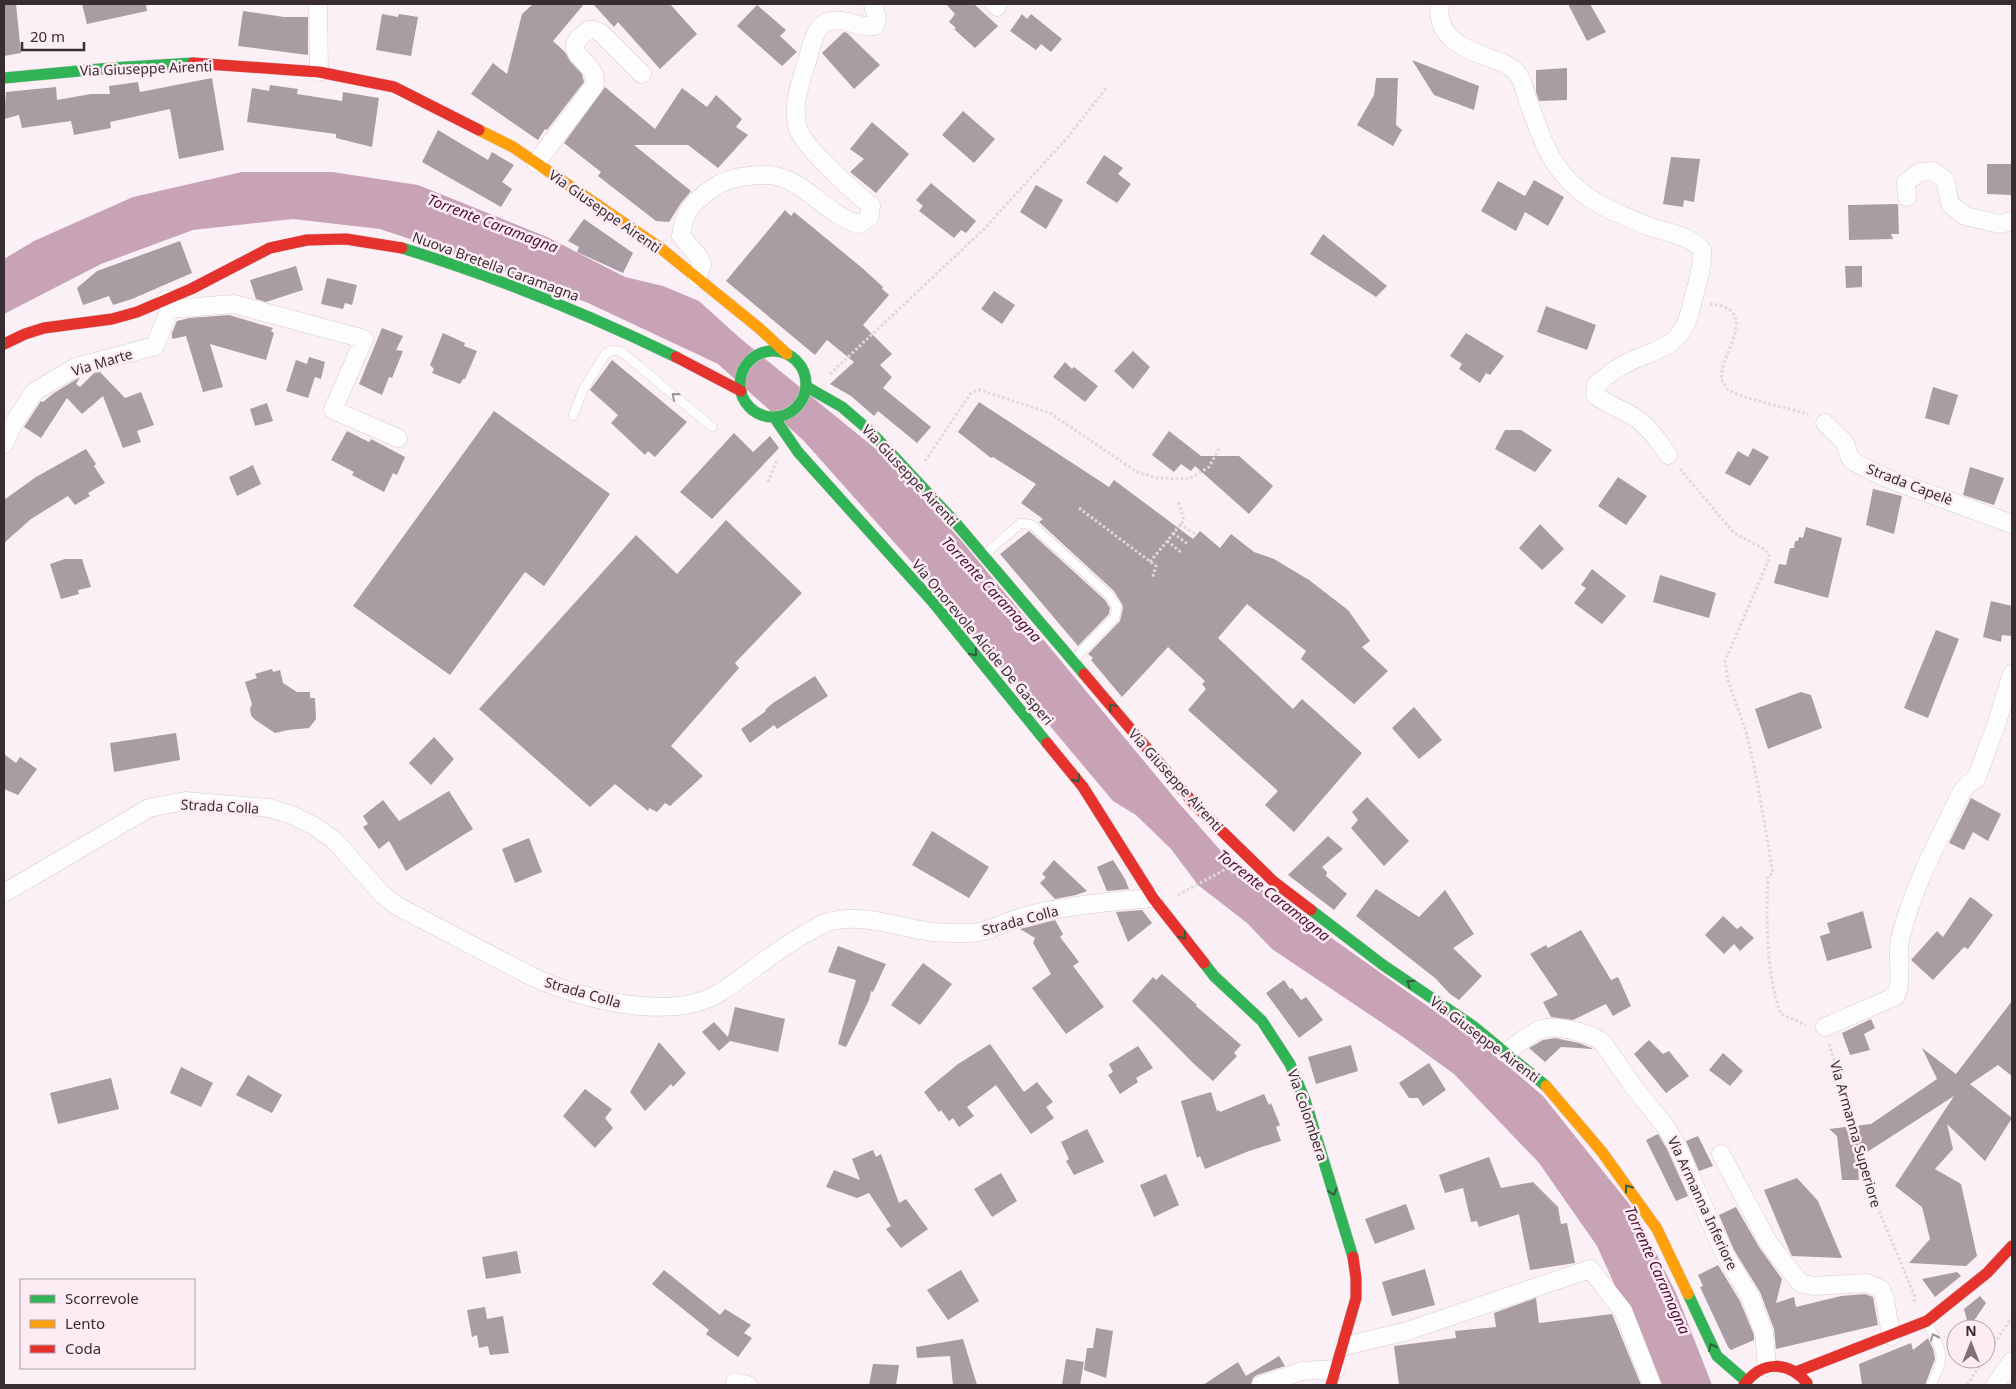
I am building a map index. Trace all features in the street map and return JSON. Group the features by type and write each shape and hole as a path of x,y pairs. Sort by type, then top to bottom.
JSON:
{"main road":[{"name":"Via Giuseppe Airenti","path":"4,78 111,68 198,63 319,72 394,87 512,147 536,163 659,247 759,328 787,354"},
{"name":"Nuova Bretella Caramagna","path":"4,344 44,328 112,318 168,304 191,289 270,248 289,243 346,239 398,247 444,261 606,323 697,367 741,391"},
{"path":"759,328 760,354"},
{"path":"777,351 796,359 802,367 810,388 800,405 784,416 762,416 745,402 741,391 743,370 749,361 760,354 777,351"},
{"name":"Via Giuseppe Airenti","path":"810,388 842,406 872,432 984,556 1195,805 1273,881 1383,965 1473,1026 1548,1087 1602,1152 1657,1229 1717,1356 1745,1383"},
{"name":"Via Onorevole Alcide De Gasperi","path":"774,417 798,452 932,601 1083,787 1153,898"},
{"name":"Via Colombera","path":"1153,898 1214,976 1262,1021 1290,1064 1305,1100 1352,1250 1356,1278 1356,1298 1334,1377"},
{"path":"1796,1372 1927,1321 1987,1273 2012,1246"},
{"path":"1829,1371 1837,1357"},
{"path":"1745,1383 1756,1372 1767,1367 1787,1368 1796,1372 1808,1385"}],"street":[{"path":"318,4 319,72"},
{"name":"Via Giuseppe Airenti","path":"697,278 702,265 699,257 681,236 683,222 694,202 722,182 762,174 776,176 793,183 847,220 858,224 869,218 871,206 813,151 798,131 796,98 812,44 820,27 826,22 836,21 852,22 869,27 875,26 877,19 873,4"},
{"path":"1440,4 1438,15 1446,35 1465,48 1504,63 1517,72 1542,140 1558,170 1582,192 1625,216 1699,246 1702,250 1703,256 1692,304 1683,330 1673,341 1657,351 1631,360 1612,370 1596,385 1595,395 1605,403 1640,422 1668,455"},
{"name":"Via Giuseppe Airenti","path":"536,163 594,86 596,80 594,74 576,51 575,45 588,30 601,33 642,74"},
{"path":"1907,197 1906,182 1920,172 1933,171 1945,180 1950,204 1965,216 2000,224 2012,221"},
{"path":"168,304 234,304 364,338 332,410 398,438"},
{"name":"Via Marte","path":"4,444 14,423 34,392 76,367 155,346 168,304"},
{"name":"Strada Capelè","path":"1824,423 1845,443 1850,458 1856,463 1886,478 2012,524"},
{"path":"1825,1027 1896,996 1901,983 1898,946 1907,914 1961,793 1968,784 1976,779 2012,674"},
{"name":"Strada Colla","path":"4,893 148,808 185,802 270,808 292,815 314,826 334,840 377,888 398,906 531,976 552,986 578,994 626,1005 658,1006 688,1004 719,993 782,947 825,923 846,920 874,920 934,932 978,932 1031,914 1094,903 1153,898"},
{"name":"Via Armanna Inferiore","path":"1505,1053 1531,1034 1546,1026 1567,1029 1600,1039 1670,1134 1725,1255 1750,1296 1764,1333 1767,1367"},
{"path":"1721,1154 1768,1242 1800,1283 1813,1286 1867,1283 1881,1289 1885,1299 1891,1336"},
{"path":"1344,1346 1404,1332 1590,1269 1623,1311 1652,1385"},
{"path":"1997,1382 2012,1361"},
{"name":"Via Colombera","path":"1261,1385 1302,1370 1334,1377"}],"lane":[{"path":"573,416 583,390 606,352 613,350 622,352 712,427"},
{"path":"984,556 1021,522 1032,525 1110,596 1117,607 1115,617 1073,661"},
{"path":"1927,1321 1943,1357 1932,1385"}],"path":[{"path":"810,388 983,230 1067,138 1107,86"},
{"path":"1692,304 1715,305 1726,308 1735,316 1737,328 1724,363 1721,379 1728,390 1744,397 1814,416 1824,423"},
{"path":"914,478 971,393 979,390 1050,413 1137,472 1157,478 1189,479 1209,467 1220,447"},
{"path":"1668,455 1734,533 1764,549 1769,554 1725,661 1726,671 1749,744 1773,873 1768,876 1766,910 1774,997 1781,1014 1797,1022 1815,1027 1825,1027"},
{"path":"768,482 777,460 780,459"},
{"path":"1150,562 1184,520 1178,500"},
{"path":"1078,508 1156,566 1152,579"},
{"path":"1180,524 1197,536"},
{"path":"1173,533 1189,545"},
{"path":"1166,541 1182,553"},
{"path":"1174,897 1248,857"},
{"name":"Via Armanna Superiore","path":"1825,1027 1858,1135 1867,1182 1902,1268"},
{"path":"1996,1341 2012,1317"},
{"path":"1967,1385 1977,1369"}],"water":[{"name":"Torrente Caramagna","path":"242,172 332,172 418,185 547,237 625,277 663,286 699,301 741,339 882,454 960,539 1177,801 1221,851 1228,868 1278,900 1488,1049 1543,1096 1634,1210 1676,1293 1712,1385 1660,1385 1597,1246 1539,1163 1454,1074 1403,1037 1272,949 1247,923 1198,885 1171,849 1136,815 1113,801 918,569 803,440 718,364 586,302 484,264 380,229 293,219 193,230 101,264 4,314 4,259 34,241 133,197"}],"building":[{"path":"4,4 16,4 21,53 4,56"},
{"path":"82,4 146,4 147,11 87,24"},
{"path":"533,4 584,4 553,41 565,52 570,61 582,74 584,82 538,140 471,94 493,63 507,74 522,14"},
{"path":"593,4 670,4 697,34 660,69 618,22 614,27"},
{"path":"946,4 974,4 998,26 975,48 949,22 955,14"},
{"path":"1568,4 1590,4 1606,32 1587,41"},
{"path":"757,5 786,30 780,36 797,52 782,66 737,26"},
{"path":"243,11 284,17 308,17 308,55 238,46"},
{"path":"382,14 398,17 399,14 418,17 411,56 376,50"},
{"path":"1022,14 1027,19 1031,14 1062,39 1051,52 1041,44 1036,50 1010,31"},
{"path":"844,32 880,65 854,89 822,53"},
{"path":"1412,60 1479,86 1474,110 1434,95"},
{"path":"1567,68 1567,100 1539,101 1536,92 1536,70"},
{"path":"212,78 224,150 179,159 170,109 110,122 111,128 74,135 71,121 22,128 19,115 4,119 6,92 56,87 57,100 91,94 110,94 109,86 138,82 140,92"},
{"path":"1376,78 1398,78 1396,125 1402,130 1393,146 1357,125 1374,95"},
{"path":"270,85 298,89 297,94 342,101 343,92 379,98 372,147 336,138 336,134 247,122 252,88 269,91"},
{"path":"605,87 655,129 682,88 707,107 716,95 742,119 736,127 748,135 718,168 688,145 634,145 691,191 669,222 656,221 598,176 601,172 564,143"},
{"path":"963,111 995,139 974,163 942,135"},
{"path":"872,122 909,154 876,193 850,172 864,159 850,149"},
{"path":"438,130 488,160 492,152 514,165 502,182 512,189 501,207 422,162"},
{"path":"1104,155 1123,168 1118,174 1131,184 1117,203 1086,183"},
{"path":"1671,157 1700,159 1694,202 1684,200 1683,207 1663,204"},
{"path":"1987,164 2012,164 2012,195 1987,194"},
{"path":"1534,180 1564,197 1548,226 1525,212 1516,231 1481,211 1498,181 1525,196"},
{"path":"931,183 976,221 966,233 961,230 954,238 919,211 923,206 916,200"},
{"path":"1036,185 1063,200 1046,229 1020,212"},
{"path":"1898,204 1899,234 1891,234 1893,239 1849,240 1848,205"},
{"path":"785,210 791,216 794,212 861,267 889,295 863,325 892,354 880,365 892,377 883,388 931,427 917,443 878,411 874,416 851,396 830,384 854,362 827,340 815,355 726,281"},
{"path":"584,219 633,253 623,273 577,252 579,247 568,241"},
{"path":"1323,234 1387,286 1376,297 1310,254"},
{"path":"180,241 192,273 132,299 113,305 109,296 83,305 77,288 97,271"},
{"path":"296,266 303,290 266,302 256,299 250,280"},
{"path":"1845,266 1862,266 1862,287 1846,288"},
{"path":"327,278 357,285 352,305 345,303 343,309 321,304"},
{"path":"994,291 1015,305 1002,324 981,309"},
{"path":"1546,306 1596,325 1587,350 1537,332"},
{"path":"229,315 273,328 271,331 274,333 266,360 210,344 223,387 203,392 186,336 172,339 172,333 177,321 189,318"},
{"path":"382,328 403,336 396,350 403,351 392,378 389,377 382,395 359,384"},
{"path":"443,333 465,343 464,346 477,351 465,379 460,384 432,373 434,369 430,365"},
{"path":"1466,333 1504,356 1490,375 1486,373 1480,383 1459,369 1462,364 1450,356"},
{"path":"1133,351 1150,367 1133,389 1114,371"},
{"path":"309,357 325,362 321,379 315,377 308,398 286,391 296,360 307,364"},
{"path":"612,360 687,422 655,457 648,451 645,455 611,423 618,415 590,390"},
{"path":"1065,362 1072,369 1074,367 1098,386 1085,402 1053,377"},
{"path":"100,372 125,398 141,392 154,425 137,431 141,442 123,448 103,396 82,414 67,398 41,438 24,427 41,401 43,402 80,377 76,384 80,387 94,373"},
{"path":"1933,387 1958,395 1949,425 1925,418"},
{"path":"979,402 1109,487 1114,480 1193,539 1200,531 1220,548 1231,534 1254,552 1274,559 1309,580 1348,610 1370,641 1362,647 1388,671 1354,704 1301,659 1306,651 1247,604 1218,638 1293,709 1302,699 1362,753 1294,832 1265,805 1278,791 1188,710 1206,689 1202,684 1205,681 1168,647 1122,697 1091,660 1093,658 1088,654 1120,621 1122,604 1114,591 1039,522 1043,519 1021,503 1036,484 993,457 991,458 958,432"},
{"path":"267,403 273,421 255,426 250,409"},
{"path":"494,411 610,494 544,586 525,572 450,675 353,606"},
{"path":"1505,430 1521,430 1552,450 1535,472 1495,449"},
{"path":"347,431 369,442 371,439 405,457 397,475 393,473 384,492 352,475 354,472 331,460"},
{"path":"1169,431 1201,456 1239,456 1273,486 1249,514 1195,466 1191,471 1181,464 1174,472 1152,455"},
{"path":"734,433 753,452 770,436 779,448 712,519 680,492"},
{"path":"1753,448 1769,457 1750,486 1725,473 1738,451 1748,457"},
{"path":"86,449 105,483 88,493 90,496 75,505 68,496 31,519 4,543 4,500 36,477"},
{"path":"253,465 261,484 237,496 229,477"},
{"path":"1970,467 2004,478 1994,505 1963,495"},
{"path":"1618,477 1647,496 1626,525 1598,506"},
{"path":"1873,489 1902,496 1894,534 1866,525"},
{"path":"726,520 802,593 735,663 739,668 671,746 703,776 670,806 665,803 657,812 649,808 648,811 615,784 590,807 479,709 636,535 677,574"},
{"path":"1540,524 1564,549 1542,570 1519,548"},
{"path":"1806,527 1842,538 1828,598 1774,583 1779,564 1786,565 1790,548 1794,548 1795,541 1798,541 1799,537 1803,538"},
{"path":"1029,531 1105,600 1110,608 1109,614 1078,646 1000,554"},
{"path":"65,559 82,559 91,587 78,590 79,594 61,599 50,564"},
{"path":"1592,569 1626,596 1602,624 1574,603 1586,588 1581,585"},
{"path":"1660,575 1716,593 1709,618 1653,602"},
{"path":"1991,601 2012,606 2012,636 2002,635 2001,642 1983,637"},
{"path":"1936,630 1959,639 1928,718 1904,708"},
{"path":"272,669 273,672 280,670 283,683 297,692 310,692 310,698 315,698 316,719 309,728 275,733 251,715 250,709 252,704 245,682 257,678 255,674"},
{"path":"815,676 828,696 777,729 774,725 750,743 741,729 766,711 773,703"},
{"path":"1801,692 1811,695 1822,728 1768,749 1755,709"},
{"path":"1414,707 1442,740 1419,759 1392,728"},
{"path":"176,733 180,760 114,772 110,743"},
{"path":"434,737 454,759 431,785 409,763"},
{"path":"4,754 16,763 20,757 37,769 18,795 4,789"},
{"path":"449,791 473,829 406,871 389,841 379,849 363,827 368,824 363,816 383,800 399,821"},
{"path":"1367,797 1409,841 1384,866 1351,828 1358,820 1352,812"},
{"path":"1971,798 2001,814 1988,841 1973,832 1964,850 1949,843"},
{"path":"932,831 989,867 969,898 912,865"},
{"path":"1328,836 1343,849 1322,867 1327,872 1326,876 1347,894 1334,910 1288,875"},
{"path":"529,838 542,872 515,883 502,849"},
{"path":"1054,860 1087,891 1055,899 1040,883 1046,877 1042,874"},
{"path":"1113,860 1129,889 1107,891 1097,867"},
{"path":"1376,889 1419,917 1445,890 1474,934 1453,948 1482,976 1459,1000 1450,994 1435,978 1356,916"},
{"path":"1970,897 1993,915 1968,949 1964,947 1933,980 1911,960 1937,931 1943,937"},
{"path":"1142,910 1152,923 1128,942 1116,912"},
{"path":"1863,911 1872,948 1827,961 1820,936 1830,933 1827,923"},
{"path":"1723,916 1737,929 1741,926 1754,938 1740,951 1734,944 1724,954 1705,935"},
{"path":"1055,920 1063,934 1060,937 1079,962 1073,966 1104,1007 1066,1034 1032,988 1051,974 1033,943 1035,938 1020,929"},
{"path":"1581,930 1611,980 1618,977 1631,1006 1613,1016 1606,1004 1573,1020 1551,1017 1543,1002 1558,995 1530,954 1546,945 1548,948"},
{"path":"838,946 886,964 873,992 871,991 869,1000 846,1047 838,1044 856,980 828,972"},
{"path":"923,963 952,984 920,1025 891,1005"},
{"path":"1162,974 1241,1045 1234,1053 1237,1056 1213,1081 1132,1001 1153,977 1156,980"},
{"path":"1284,980 1301,1000 1306,997 1323,1020 1299,1038 1266,993"},
{"path":"2012,1001 2012,1076 1998,1065 1970,1084 2012,1118 1985,1161 1947,1124 1953,1149 1935,1169 1961,1184 1977,1256 1966,1266 1909,1263 1930,1239 1922,1207 1895,1186 1954,1096 1861,1156 1857,1153 1859,1180 1842,1180 1837,1136 1829,1129 1871,1124 1937,1079 1922,1048 1956,1074"},
{"path":"735,1007 785,1019 778,1052 730,1041 719,1051 702,1032 714,1022 728,1037"},
{"path":"1871,1019 1875,1028 1864,1034 1870,1050 1850,1055 1842,1033"},
{"path":"1555,1038 1579,1043 1594,1049 1561,1047 1545,1062 1529,1048 1543,1040"},
{"path":"1649,1040 1663,1054 1669,1051 1689,1076 1666,1093 1634,1054"},
{"path":"659,1042 686,1073 673,1087 671,1084 645,1111 630,1092"},
{"path":"990,1044 1024,1092 1037,1082 1053,1102 1046,1107 1054,1118 1031,1134 996,1085 967,1107 974,1116 959,1127 953,1118 949,1121 941,1110 939,1112 924,1092 958,1064"},
{"path":"1351,1045 1358,1071 1316,1084 1308,1057"},
{"path":"1138,1046 1153,1068 1136,1078 1138,1082 1120,1094 1108,1075 1113,1072 1109,1064"},
{"path":"1723,1053 1743,1071 1730,1086 1709,1070"},
{"path":"1429,1063 1446,1090 1423,1106 1418,1098 1409,1098 1399,1083"},
{"path":"181,1067 213,1083 201,1107 170,1093"},
{"path":"248,1075 282,1095 272,1113 236,1095"},
{"path":"111,1078 119,1109 58,1124 50,1093"},
{"path":"585,1089 612,1109 605,1118 613,1128 595,1148 563,1116"},
{"path":"1211,1092 1217,1111 1219,1110 1220,1112 1264,1094 1269,1105 1271,1103 1280,1125 1276,1127 1281,1141 1249,1151 1205,1169 1200,1156 1197,1158 1181,1101"},
{"path":"1087,1129 1104,1162 1074,1175 1066,1161 1069,1159 1061,1142"},
{"path":"1658,1134 1667,1149 1688,1196 1676,1201 1646,1140"},
{"path":"1698,1136 1713,1166 1699,1171 1686,1141"},
{"path":"873,1150 876,1157 881,1154 899,1203 906,1199 928,1229 901,1248 886,1229 891,1226 869,1193 857,1198 826,1187 834,1170 860,1180 852,1159"},
{"path":"1489,1157 1501,1188 1533,1182 1558,1207 1561,1224 1567,1223 1575,1263 1530,1270 1519,1214 1479,1227 1477,1221 1471,1222 1463,1188 1445,1193 1439,1175"},
{"path":"1001,1173 1017,1201 992,1217 974,1189"},
{"path":"1166,1174 1179,1205 1154,1217 1140,1185"},
{"path":"1797,1178 1818,1201 1842,1258 1792,1256 1764,1190"},
{"path":"1406,1204 1415,1229 1375,1244 1365,1219"},
{"path":"1736,1207 1759,1247 1782,1279 1776,1303 1794,1297 1796,1307 1841,1296 1865,1294 1873,1297 1878,1325 1776,1349 1774,1329 1760,1292 1734,1250 1719,1215"},
{"path":"517,1251 521,1273 486,1279 482,1257"},
{"path":"1718,1265 1740,1301 1754,1335 1754,1340 1731,1350 1700,1287 1703,1286 1698,1275"},
{"path":"1425,1269 1435,1305 1392,1316 1382,1282"},
{"path":"664,1270 720,1315 725,1309 751,1325 744,1333 752,1338 738,1357 706,1334 709,1330 652,1284"},
{"path":"961,1270 979,1301 948,1320 927,1290"},
{"path":"1957,1272 1961,1276 1935,1297 1922,1279"},
{"path":"1980,1296 1986,1303 1975,1319 1967,1319 1964,1309"},
{"path":"1536,1298 1539,1323 1612,1314 1641,1385 1399,1385 1394,1346 1456,1338 1455,1331 1496,1327 1494,1313"},
{"path":"485,1307 487,1319 503,1316 509,1353 490,1355 488,1346 479,1348 477,1335 472,1337 467,1310"},
{"path":"1096,1328 1113,1331 1106,1378 1084,1370 1087,1348 1093,1348"},
{"path":"1928,1338 1935,1359 1925,1385 1862,1385 1859,1364 1911,1343 1913,1350"},
{"path":"963,1339 977,1385 953,1385 950,1356 917,1358 916,1347"},
{"path":"1279,1356 1285,1366 1257,1375 1253,1378 1251,1385 1203,1385 1238,1362 1246,1376"},
{"path":"1066,1359 1084,1362 1080,1385 1062,1385"},
{"path":"873,1364 899,1365 896,1385 869,1385"}],"traffic: fast":[{"path":"4,78 111,68 193,63"},
{"path":"402,248 472,271 541,297 676,357"},
{"path":"773,351 786,353 796,361 804,371 806,384 804,397 796,407 786,415 773,417 760,415 750,407 742,397 740,384 742,371 750,361 760,353 773,351"},
{"path":"807,387 842,407 871,432 954,521 1084,674"},
{"path":"774,417 798,452 932,601 1047,743"},
{"path":"1311,910 1383,965 1473,1026 1546,1086"},
{"path":"1204,963 1214,976 1262,1021 1290,1064 1305,1100 1353,1257"},
{"path":"1688,1294 1717,1356 1746,1381"}],"traffic: slow":[{"path":"479,130 513,147 659,247 759,328 787,354"},
{"path":"1546,1086 1602,1152 1657,1229 1688,1294"}],"traffic: jam":[{"path":"193,63 319,72 394,87 479,130"},
{"path":"4,344 44,328 112,319 137,312 191,289 270,248 307,240 346,239 402,248"},
{"path":"676,357 741,391"},
{"path":"1084,674 1195,805 1273,881 1311,910"},
{"path":"1047,743 1083,787 1153,898 1204,963"},
{"path":"1796,1372 1927,1321 1987,1273 2012,1246"},
{"path":"1331,1385 1356,1298 1353,1257"},
{"path":"1744,1385 1758,1371 1775,1366 1792,1370 1807,1383"}]}
